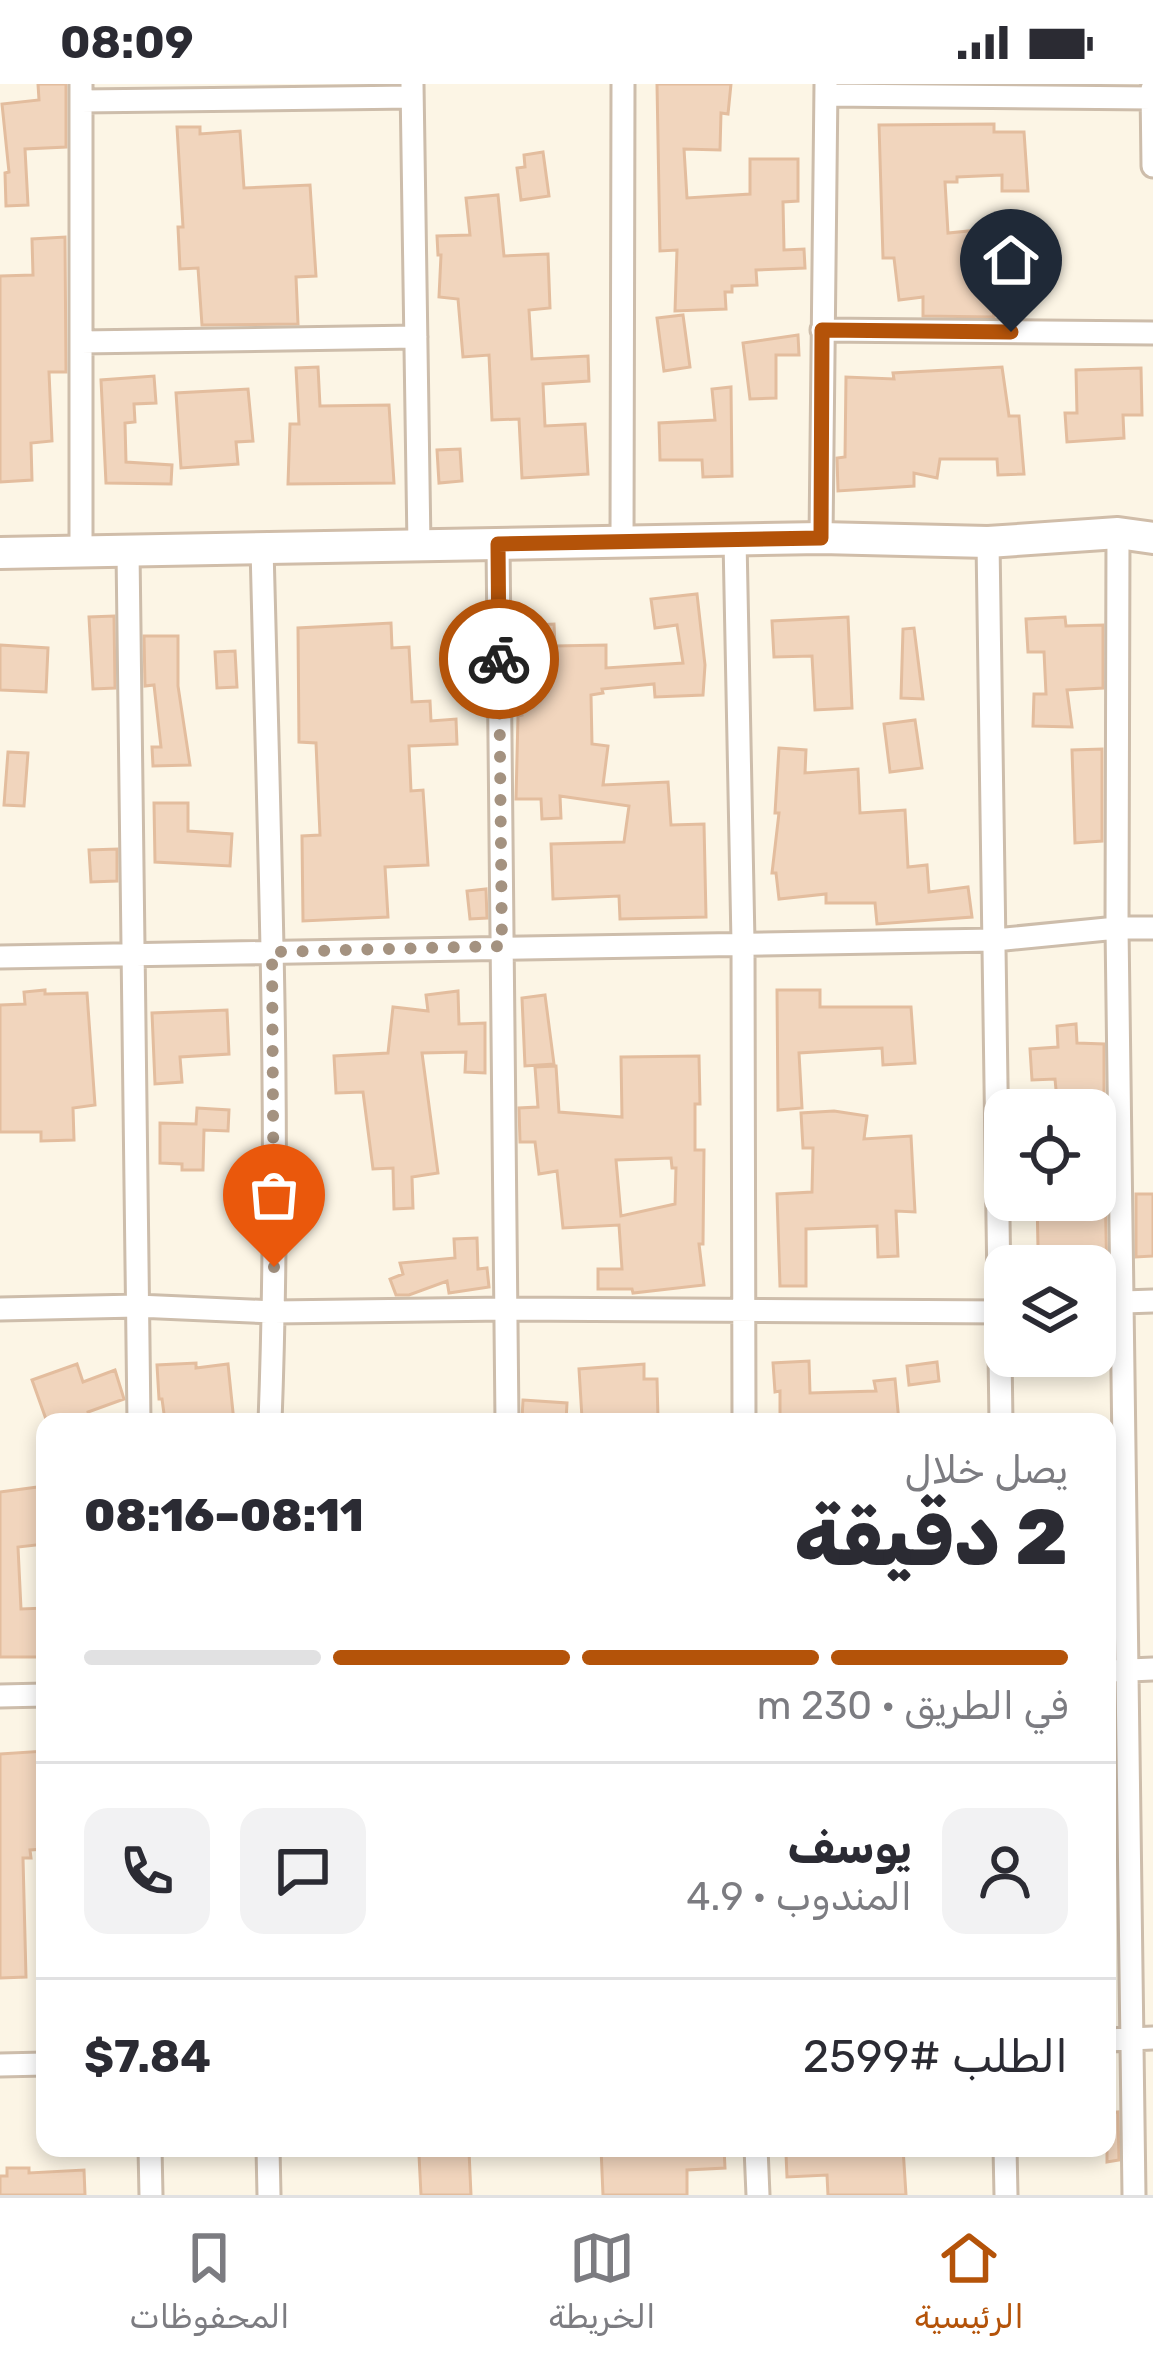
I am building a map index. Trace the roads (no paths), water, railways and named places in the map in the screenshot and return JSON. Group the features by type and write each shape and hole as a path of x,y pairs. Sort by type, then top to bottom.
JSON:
{"street":[{"path":"622,542 623,84"},
{"path":"1152,84 1153,166"},
{"path":"821,538 826,89 1152,98"},
{"path":"81,552 81,93 412,90 419,546"},
{"path":"822,330 1153,333"},
{"path":"81,341 416,337"},
{"path":"0,554 821,538 988,542 1118,533 1153,538"},
{"path":"1118,533 1122,1300 1117,1670 1143,2038 1134,2195"},
{"path":"735,540 743,942 744,1413"},
{"path":"988,542 1002,1245"},
{"path":"498,544 507,1413"},
{"path":"262,548 272,952 270,1413"},
{"path":"128,551 140,1413"},
{"path":"0,957 995,940 1153,928"},
{"path":"1116,1301 1153,1301"},
{"path":"0,1309 984,1313"},
{"path":"1001,1413 1002,1377"},
{"path":"1117,1670 1153,1669"},
{"path":"0,1696 36,1695"},
{"path":"0,2065 36,2064"},
{"path":"150,2157 151,2195"},
{"path":"268,2157 269,2195"},
{"path":"756,2157 758,2195"},
{"path":"1005,2157 1006,2195"}]}
